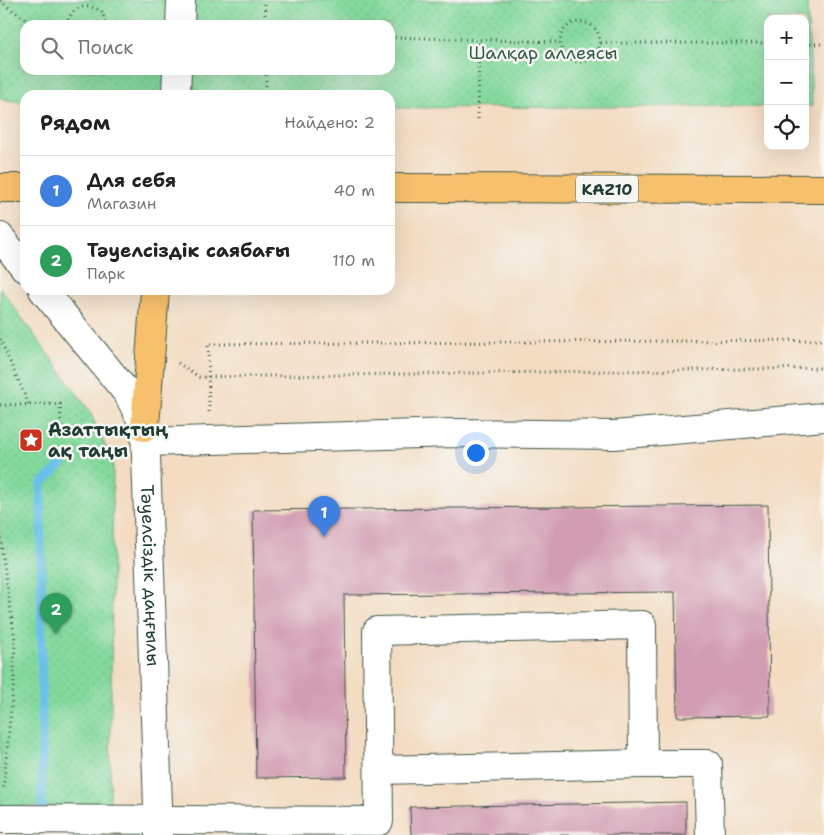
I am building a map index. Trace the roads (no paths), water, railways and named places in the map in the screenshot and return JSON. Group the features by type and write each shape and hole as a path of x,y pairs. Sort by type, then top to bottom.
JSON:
{"main road":[{"path":"0,188 20,188"},
{"name":"KAZ10","path":"395,188 824,189"},
{"path":"145,434 155,295"}],"street":[{"path":"180,20 181,0"},
{"path":"176,90 177,75"},
{"path":"0,237 20,262"},
{"name":"Тәуелсіздік даңғылы","path":"47,295 128,394 145,434 159,827"},
{"path":"145,434 209,440 454,433 614,435 824,418"},
{"path":"0,819 159,827 379,828 377,631 642,625 643,764"},
{"path":"379,770 708,764 710,835"}],"waterway":[{"path":"42,811 41,484 63,463"}],"place":[{"name":"Азаттықтың ақ таңы","path":"31,440"},
{"name":"Для себя","path":"324,537"},
{"name":"Тәуелсіздік саябағы","path":"56,634"}],"park label":[{"name":"Шалқар аллеясы","path":"543,53"}]}
